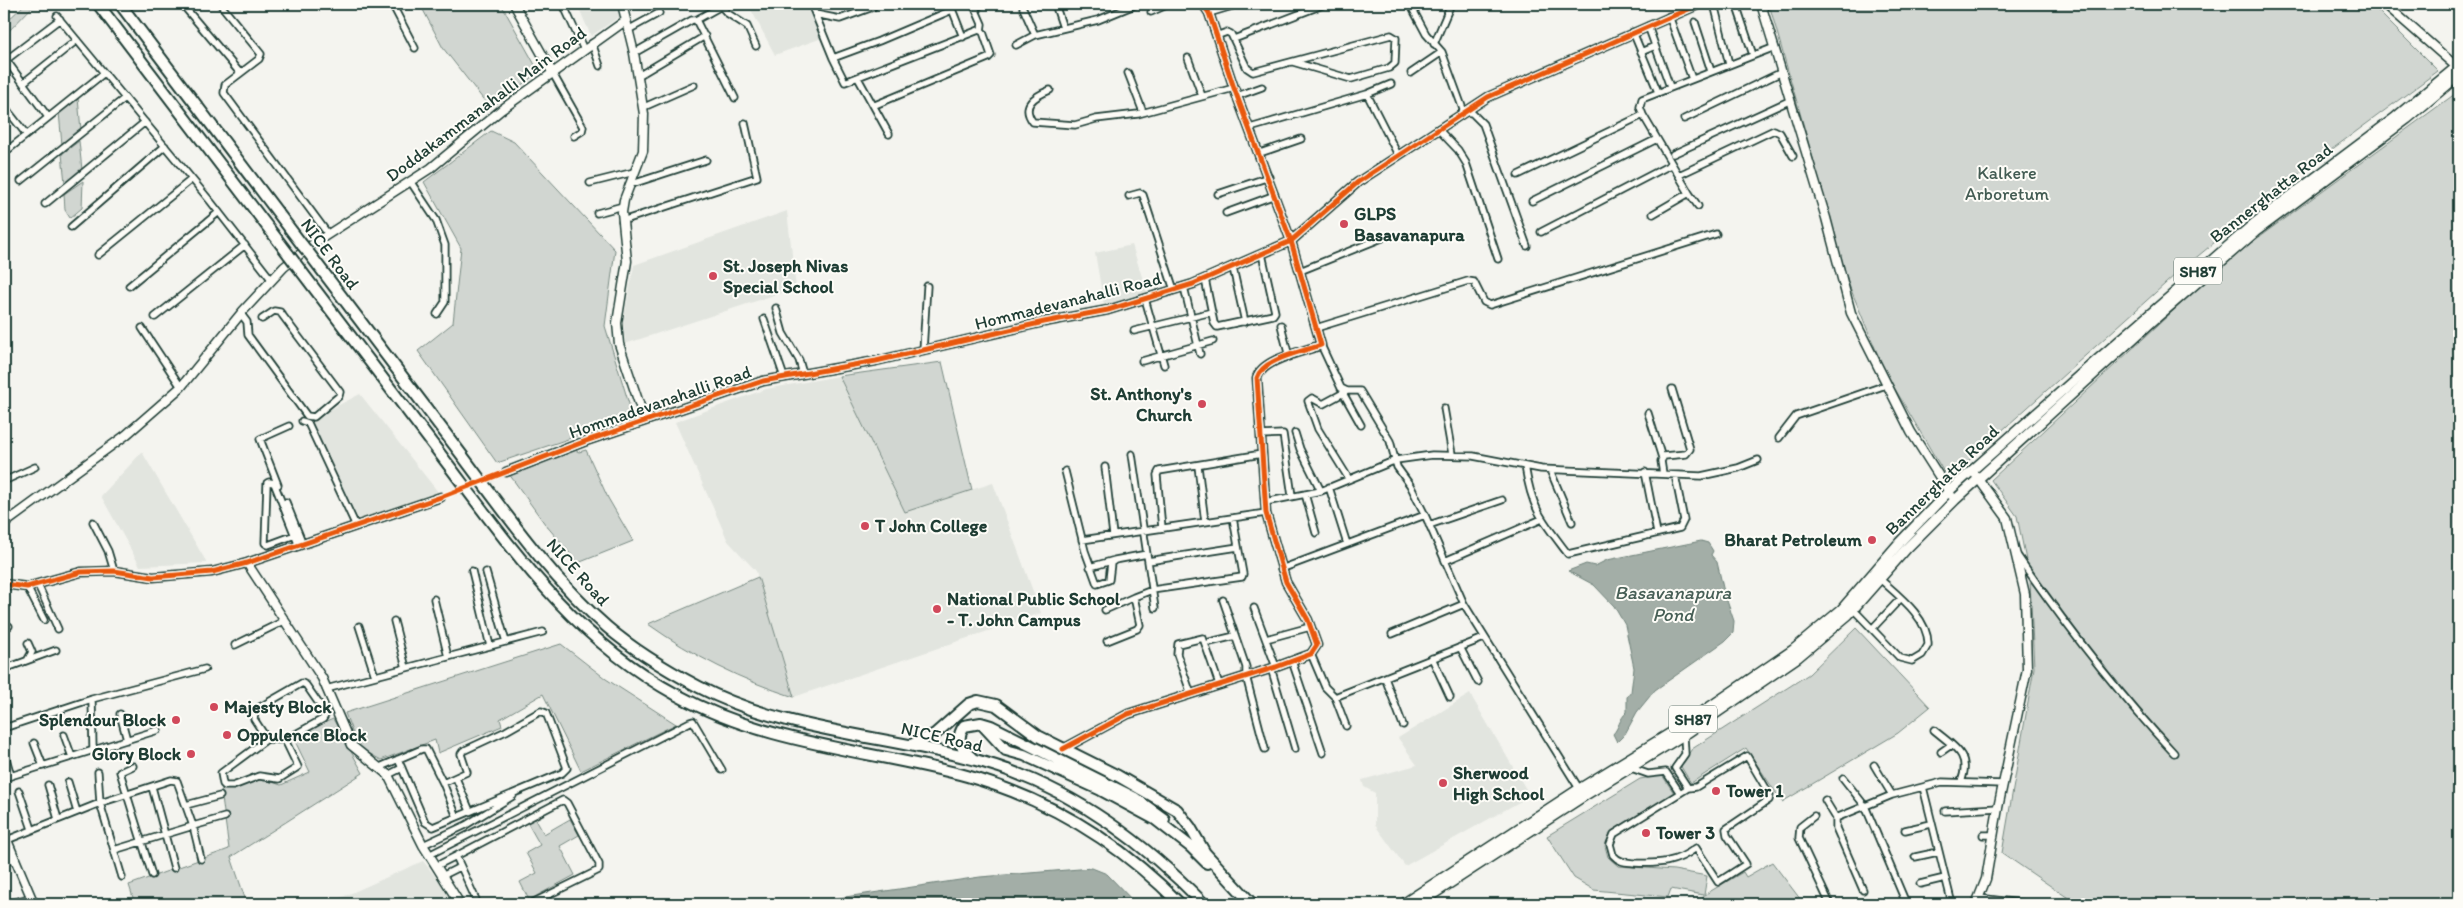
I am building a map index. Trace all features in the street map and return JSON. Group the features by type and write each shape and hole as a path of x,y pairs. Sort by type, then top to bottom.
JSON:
{"highway":[{"name":"NICE Road","path":"98,4 534,577 556,602 595,639 635,669 704,708 763,731 804,742 963,775 1042,804 1083,826 1117,849 1154,879 1180,904"},
{"name":"NICE Road","path":"120,4 540,556 566,586 612,631 664,667 732,702 793,721 974,759 1020,775 1085,807 1118,829 1151,854 1204,904"},
{"path":"910,746 934,734 969,704 978,701 996,705 1038,736 1134,785 1176,810 1190,827 1204,855 1245,904"},
{"path":"981,723 1006,750 1024,756 1155,819 1204,855 1252,904"},
{"path":"974,759 961,746 959,735 964,726 981,723 991,726 1135,798 1175,829 1191,847"}],"main road":[{"name":"Bannerghatta Road","path":"1418,904 1682,726 1793,655 1842,608 1948,491 1975,474 2255,232 2407,119 2459,69"},
{"name":"Bannerghatta Road","path":"1403,904 1582,793 1631,768 1684,735 1793,655 1853,609 1881,580 1907,548 1955,500 1975,474"}],"street":[{"path":"182,4 240,73"},
{"path":"220,4 261,54 259,59 223,87 224,93 328,234"},
{"path":"392,4 415,48"},
{"path":"514,4 583,127 582,131 574,136"},
{"path":"563,4 584,50"},
{"path":"811,4 845,82 981,31"},
{"path":"875,105 988,58 991,55 981,31 982,24 975,8 983,4"},
{"path":"1055,4 1063,28"},
{"path":"1016,45 1035,35 1098,20 1137,4"},
{"path":"1151,12 1169,4"},
{"path":"1203,4 1209,13 1234,88 1269,177 1291,241 1321,345 1339,385 1345,392 1361,425"},
{"path":"1209,13 1240,4"},
{"path":"1234,39 1325,4"},
{"path":"1410,4 1426,34 1442,52 1464,112 1472,113 1483,124 1527,246"},
{"path":"1434,44 1451,4"},
{"name":"Hommadevanahalli Road","path":"506,472 586,440 763,381 923,350 1044,322 1108,310 1205,280 1291,241 1358,182 1488,97 1700,4"},
{"path":"1714,4 1729,64"},
{"path":"1736,4 1753,55"},
{"path":"1761,4 1791,100 1851,313 1886,385 1923,453 1955,500"},
{"path":"2385,4 2459,69"},
{"path":"624,5 644,107 642,150 623,206 622,221 627,261 618,310 619,344 645,421"},
{"path":"634,53 692,20 696,20 719,5 727,13 747,26 756,46"},
{"path":"815,14 840,19 874,7"},
{"path":"833,58 879,41 951,7 963,37"},
{"path":"1023,8 1035,35"},
{"path":"628,30 659,13"},
{"path":"1669,16 1692,79"},
{"path":"48,117 5,59 59,18 245,244 271,279"},
{"path":"696,20 735,98"},
{"name":"Doddakammanahalli Main Road","path":"4,524 126,435 181,386 271,279 328,234 431,168 552,72 626,21"},
{"path":"1695,22 1711,71"},
{"path":"1648,26 1670,87"},
{"path":"1216,36 1230,32 1247,68 1253,72 1391,35 1396,38 1395,63 1389,68 1361,78 1345,79 1293,62"},
{"path":"1633,32 1658,92"},
{"path":"638,76 704,36"},
{"path":"23,83 77,40"},
{"path":"592,43 600,66"},
{"path":"1641,52 1655,46"},
{"path":"1698,206 1643,115 1640,107 1642,99 1775,47"},
{"path":"1411,72 1442,52"},
{"path":"1188,58 1202,96"},
{"path":"1128,72 1143,112"},
{"path":"1684,119 1782,72"},
{"path":"4,153 104,73"},
{"path":"858,78 875,105 889,134"},
{"path":"1250,128 1367,94 1390,84"},
{"path":"644,107 694,85"},
{"path":"1237,96 1262,87"},
{"path":"1050,90 1032,99 1028,105 1028,113 1033,122 1075,125 1096,119 1143,112 1234,88"},
{"path":"1367,94 1398,155"},
{"path":"21,181 125,98"},
{"path":"1673,154 1791,100"},
{"path":"4,106 26,134"},
{"path":"1518,175 1643,115"},
{"path":"45,204 145,122"},
{"path":"622,221 757,177 745,123"},
{"path":"1438,130 1458,150 1466,163 1498,258"},
{"path":"1679,175 1774,130 1780,133 1793,156"},
{"path":"1260,153 1301,139"},
{"path":"1532,201 1657,140"},
{"path":"71,227 165,146"},
{"path":"629,185 706,160"},
{"path":"1541,232 1672,164"},
{"path":"590,183 634,172"},
{"path":"1218,194 1269,177"},
{"path":"98,255 192,179"},
{"path":"410,181 436,220 445,246 444,302 437,314"},
{"path":"1129,196 1140,193 1143,195 1174,290"},
{"path":"1653,214 1689,193"},
{"path":"1226,213 1275,195"},
{"path":"597,213 623,206"},
{"path":"129,286 219,212"},
{"path":"1316,328 1468,280 1474,282 1484,302 1490,305 1716,234"},
{"path":"1300,271 1382,238"},
{"path":"155,317 245,244"},
{"path":"1205,280 1217,327 1273,315 1276,312 1262,254"},
{"path":"1233,268 1245,322"},
{"path":"923,350 927,286"},
{"path":"1184,287 1200,354"},
{"path":"1145,299 1164,365"},
{"path":"776,308 783,333 799,360 803,374"},
{"path":"241,314 247,322 248,335 307,416 314,417 339,396 340,392 280,312 274,311 262,320"},
{"path":"1134,331 1212,312"},
{"path":"764,319 784,377"},
{"path":"1281,325 1289,357"},
{"path":"142,328 181,386"},
{"path":"1142,360 1213,341"},
{"path":"1063,749 1128,714 1312,654 1317,645 1281,569 1266,513 1257,378 1260,370 1267,364 1321,345"},
{"path":"1779,438 1796,416 1886,385"},
{"path":"1662,458 1686,454 1690,449 1672,388"},
{"path":"1350,479 1318,429 1308,402 1312,398 1324,404 1345,392 1360,391 1390,441 1399,471 1410,485 1464,604 1582,793"},
{"path":"1444,408 1452,454"},
{"path":"1648,413 1662,458 1663,474"},
{"path":"302,421 308,423 356,526"},
{"path":"289,426 262,437 260,441 301,545"},
{"path":"1296,433 1300,450 1322,490"},
{"path":"1261,434 1283,434 1292,496"},
{"path":"1132,454 1155,608"},
{"path":"1162,528 1157,473 1161,470 1198,466 1262,454"},
{"path":"1265,502 1322,490 1396,460 1411,457 1452,454 1550,470 1644,472 1701,476 1738,468 1758,460"},
{"path":"4,481 35,466"},
{"path":"1198,466 1205,522"},
{"path":"1525,466 1530,493 1536,511 1568,554 1680,528 1683,524 1675,475"},
{"path":"1105,467 1113,535"},
{"path":"1550,470 1572,522"},
{"path":"1065,471 1082,540 1097,584 1100,585 1109,580 1112,564 1115,560"},
{"path":"1644,472 1657,533"},
{"path":"1975,474 2007,518 2025,594 2027,669 1998,808 1986,878 1978,901 2028,904"},
{"path":"295,535 268,545 264,543 268,483 270,482 274,483 295,535 301,545"},
{"path":"1330,487 1347,544"},
{"path":"1305,494 1316,532"},
{"path":"4,584 27,587 81,572 114,571 153,577 212,572 247,563 441,498"},
{"path":"1429,525 1502,500"},
{"path":"1082,540 1266,513"},
{"path":"1281,569 1424,515"},
{"path":"1105,610 1152,590 1239,579 1243,574 1233,518"},
{"path":"1445,561 1542,519"},
{"path":"93,522 108,551 114,571"},
{"path":"1090,567 1115,560 1238,547"},
{"path":"2015,552 2065,625 2106,678 2174,753"},
{"path":"247,563 316,668 351,745 388,774 423,845 460,904"},
{"path":"472,571 490,646"},
{"path":"486,572 506,642"},
{"path":"1853,609 1906,661 1912,661 1922,655 1928,645 1927,633 1901,598 1881,580"},
{"path":"38,585 58,629"},
{"path":"27,587 44,620"},
{"path":"1107,641 1137,629 1140,625 1134,597"},
{"path":"1872,629 1901,598"},
{"path":"434,599 448,657"},
{"path":"1223,600 1246,667 1246,676 1265,749"},
{"path":"1392,634 1464,604"},
{"path":"1254,608 1266,639 1295,749"},
{"path":"234,645 284,621"},
{"path":"394,621 406,668"},
{"path":"359,626 375,676"},
{"path":"1266,639 1310,627"},
{"path":"326,689 543,632"},
{"path":"1210,642 1235,636"},
{"path":"1191,694 1177,654 1178,644 1203,638 1219,684"},
{"path":"1335,697 1484,638"},
{"path":"28,643 32,652 28,659"},
{"path":"1460,647 1478,682"},
{"path":"4,669 56,650"},
{"path":"1312,654 1325,687 1335,697 1346,726"},
{"path":"1432,658 1450,697"},
{"path":"1292,661 1323,753"},
{"path":"4,728 92,699 205,669"},
{"path":"1384,678 1403,725"},
{"path":"267,739 254,718 255,710 302,683 306,685 325,712"},
{"path":"92,699 94,750"},
{"path":"325,712 334,708"},
{"path":"398,759 430,827 562,773 567,768 546,713 542,711 506,731 462,751 461,754 467,772 443,784"},
{"path":"285,740 298,767 279,779 259,776 229,787 223,784 221,774 267,739 285,740 323,719 325,712"},
{"path":"120,714 127,740"},
{"path":"429,855 693,721 722,770"},
{"path":"4,778 158,730"},
{"path":"1934,730 1963,756 1966,764 1961,782"},
{"path":"64,735 72,757"},
{"path":"1684,735 1685,754 1675,768 1688,788"},
{"path":"34,743 43,766"},
{"path":"1941,752 1951,745"},
{"path":"380,767 422,749 428,750 457,817"},
{"path":"4,751 11,776"},
{"path":"1747,756 1770,795 1770,800 1726,829 1727,835 1746,864 1718,882 1696,848 1673,861 1650,865 1622,862 1612,852 1610,844 1614,834 1688,788 1696,788 1747,756"},
{"path":"1874,765 1892,795"},
{"path":"133,766 120,772 152,875"},
{"path":"388,774 402,768"},
{"path":"1631,768 1648,774 1666,772 1680,793"},
{"path":"98,772 100,803 122,878"},
{"path":"456,778 470,812"},
{"path":"1843,778 1865,806 1906,903"},
{"path":"10,904 32,900 5,837 32,830 100,803 175,780 186,805 202,859"},
{"path":"68,782 77,812"},
{"path":"1836,818 1892,795 1942,782 2003,784"},
{"path":"48,784 58,820"},
{"path":"423,845 466,825 531,786"},
{"path":"152,787 174,868"},
{"path":"1923,787 1952,904"},
{"path":"20,791 32,830"},
{"path":"186,805 220,796"},
{"path":"1825,800 1836,818 1836,828 1863,890"},
{"path":"436,866 560,801 565,801 599,864 599,870 530,904"},
{"path":"1945,811 1998,808"},
{"path":"1814,816 1800,827 1799,838 1830,904"},
{"path":"114,850 225,817"},
{"path":"1905,830 1931,824"},
{"path":"1983,835 1994,835"},
{"path":"1915,857 1938,852"},
{"path":"456,856 478,904"},
{"path":"4,862 14,858"},
{"path":"442,876 460,866"},
{"path":"1920,884 1945,878"}],"shaded area":[{"path":"577,4 618,4 619,17 591,36"},
{"path":"748,4 805,4 822,38 775,55"},
{"name":"St. Joseph Nivas Special School","path":"787,211 796,288 625,344 623,323 634,265"},
{"path":"1132,245 1147,293 1104,305 1095,253"},
{"name":"T John College","path":"839,376 905,511 993,483 1041,613 794,697 756,571 728,541 675,422 766,389"},
{"path":"360,394 438,492 359,520 310,420"},
{"path":"142,452 207,563 140,566 101,496"},
{"name":"Sherwood High School","path":"1470,694 1530,796 1405,866 1375,825 1375,793 1364,787 1362,780 1417,765 1398,738"},
{"path":"423,861 448,892 454,904 327,904"}],"green space":[{"path":"25,4 35,4 4,36 4,24"},
{"path":"420,4 501,4 539,72 490,108 443,48"},
{"name":"Kalkere Arboretum","path":"1769,4 2371,4 2438,71 2289,181 2175,275 1948,479 1885,372 1849,285"},
{"path":"2459,91 2459,904 2077,904 2002,853 2034,668 2030,580 2017,516 1991,480 2229,259"},
{"path":"78,98 81,130 62,145 59,112"},
{"path":"491,131 514,142 615,250 605,326 633,417 497,463 418,351 453,323 461,248 424,182"},
{"path":"79,141 82,170 65,183 62,154"},
{"path":"83,181 82,208 70,218 65,210 64,194"},
{"path":"942,362 972,490 905,512 839,376"},
{"path":"571,448 579,452 586,450 608,498 633,541 578,563 545,524 509,474"},
{"path":"758,577 794,697 736,675 700,657 648,624"},
{"path":"1856,628 1930,707 1898,733 1782,802 1746,748 1691,783 1680,765 1692,749 1809,674"},
{"path":"561,644 606,679 676,724 581,771 543,694 500,719 502,726 438,753 435,740 381,760 358,747 345,713"},
{"path":"333,719 363,773 231,857 247,904 135,904 129,885 229,849 221,790 263,779 281,785 310,772 293,737"},
{"path":"1662,775 1674,793 1611,832 1605,846 1608,857 1618,866 1674,870 1707,876 1704,895 1743,872 1746,877 1772,862 1804,904 1742,904 1703,900 1703,895 1671,889 1668,897 1594,890 1574,878 1547,836 1640,779"},
{"path":"535,818 544,834 570,819 579,835 560,846 575,875 529,900 520,882 537,873 526,853 540,845 527,822"}],"water":[{"name":"Basavanapura Pond","path":"1701,541 1708,543 1713,551 1711,555 1717,562 1724,592 1734,621 1733,633 1725,641 1655,690 1637,712 1625,734 1617,742 1613,734 1627,712 1627,697 1631,692 1634,668 1625,625 1614,606 1594,585 1568,571 1586,564 1595,566 1607,560"},
{"path":"1092,868 1107,874 1136,904 798,904 980,877"}],"tunnel":[{"path":"441,497 506,472"}],"cycle path":[{"path":"1063,749 1128,714 1276,667 1311,654 1317,645 1308,620 1286,582 1266,513 1257,378 1260,371 1274,361 1321,345 1291,241 1234,88 1209,13 1203,4"},
{"path":"4,584 27,587 81,572 114,571 153,577 212,572 247,563 441,497 586,441 763,381 876,361 1044,322 1108,310 1193,284 1291,241 1358,182 1488,97 1700,4"}],"place":[{"name":"GLPS Basavanapura","path":"1344,224"},
{"name":"St. Joseph Nivas Special School","path":"713,276"},
{"name":"St. Anthony's Church","path":"1202,404"},
{"name":"T John College","path":"865,526"},
{"name":"Bharat Petroleum","path":"1872,540"},
{"name":"National Public School - T. John Campus","path":"937,609"},
{"name":"Majesty Block","path":"214,707"},
{"name":"Splendour Block","path":"176,720"},
{"name":"Oppulence Block","path":"227,735"},
{"name":"Glory Block","path":"191,754"},
{"name":"Sherwood High School","path":"1443,783"},
{"name":"Tower 1","path":"1716,791"},
{"name":"Tower 3","path":"1646,833"}]}
